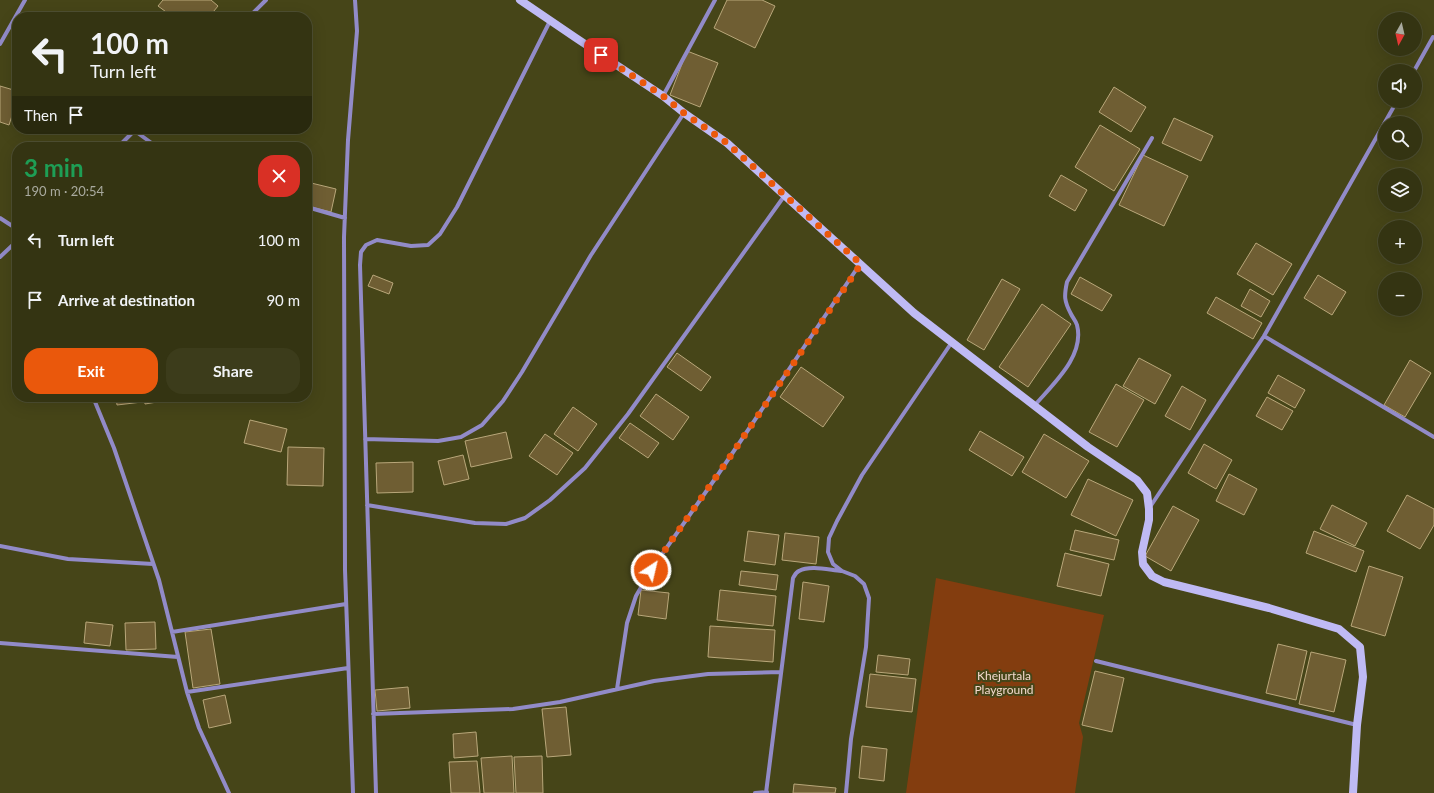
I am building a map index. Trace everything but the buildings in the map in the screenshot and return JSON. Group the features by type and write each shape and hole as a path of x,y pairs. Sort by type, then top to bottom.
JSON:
{"street":[{"path":"18,12 25,0"},
{"path":"255,12 266,0"},
{"path":"353,793 346,604 344,368 345,218 348,140 357,31 355,0"},
{"path":"520,0 663,96 684,113 727,143 914,313 1088,447 1137,480 1147,493 1149,520 1142,552 1143,564 1152,576 1164,582 1269,608 1339,629 1360,647 1363,677 1357,725 1353,793"},
{"path":"663,96 714,0"},
{"path":"376,793 360,265 361,252 366,245 377,240 412,246 428,245 440,234 457,207 550,21"},
{"path":"0,44 12,23"},
{"path":"1418,64 1433,37"},
{"path":"1149,509 1264,336 1393,108"},
{"path":"365,439 438,441 461,437 482,425 503,401 522,372 590,254 684,113"},
{"path":"123,142 132,134"},
{"path":"141,134 151,142"},
{"path":"1035,405 1065,369 1074,355 1078,340 1077,325 1066,306 1064,296 1067,282 1152,138"},
{"path":"367,505 475,523 506,524 525,518 550,500 585,468 628,414 785,195"},
{"path":"312,208 345,218"},
{"path":"0,218 12,226"},
{"path":"0,257 12,246"},
{"path":"617,689 627,623 636,596 651,570 861,264"},
{"path":"1264,336 1434,437"},
{"path":"842,571 833,564 828,552 830,538 837,521 862,476 952,341"},
{"path":"94,402 114,448 153,564 187,692 199,728 229,793"},
{"path":"0,546 68,558 153,564"},
{"path":"754,793 766,793 793,578 797,571 814,568 842,571 855,576 864,584 869,598 866,647 851,739 846,793"},
{"path":"172,632 346,604"},
{"path":"0,643 178,657"},
{"path":"1096,661 1357,725"},
{"path":"187,692 348,668"},
{"path":"373,714 513,709 560,702 654,681 708,674 781,672"}],"green space":[{"name":"Khejurtala Playground","path":"936,578 1104,615 1079,723 1083,737 1075,793 906,793"}],"route":[{"path":"601,55 663,96 684,113 727,143 861,264 651,570"}]}
